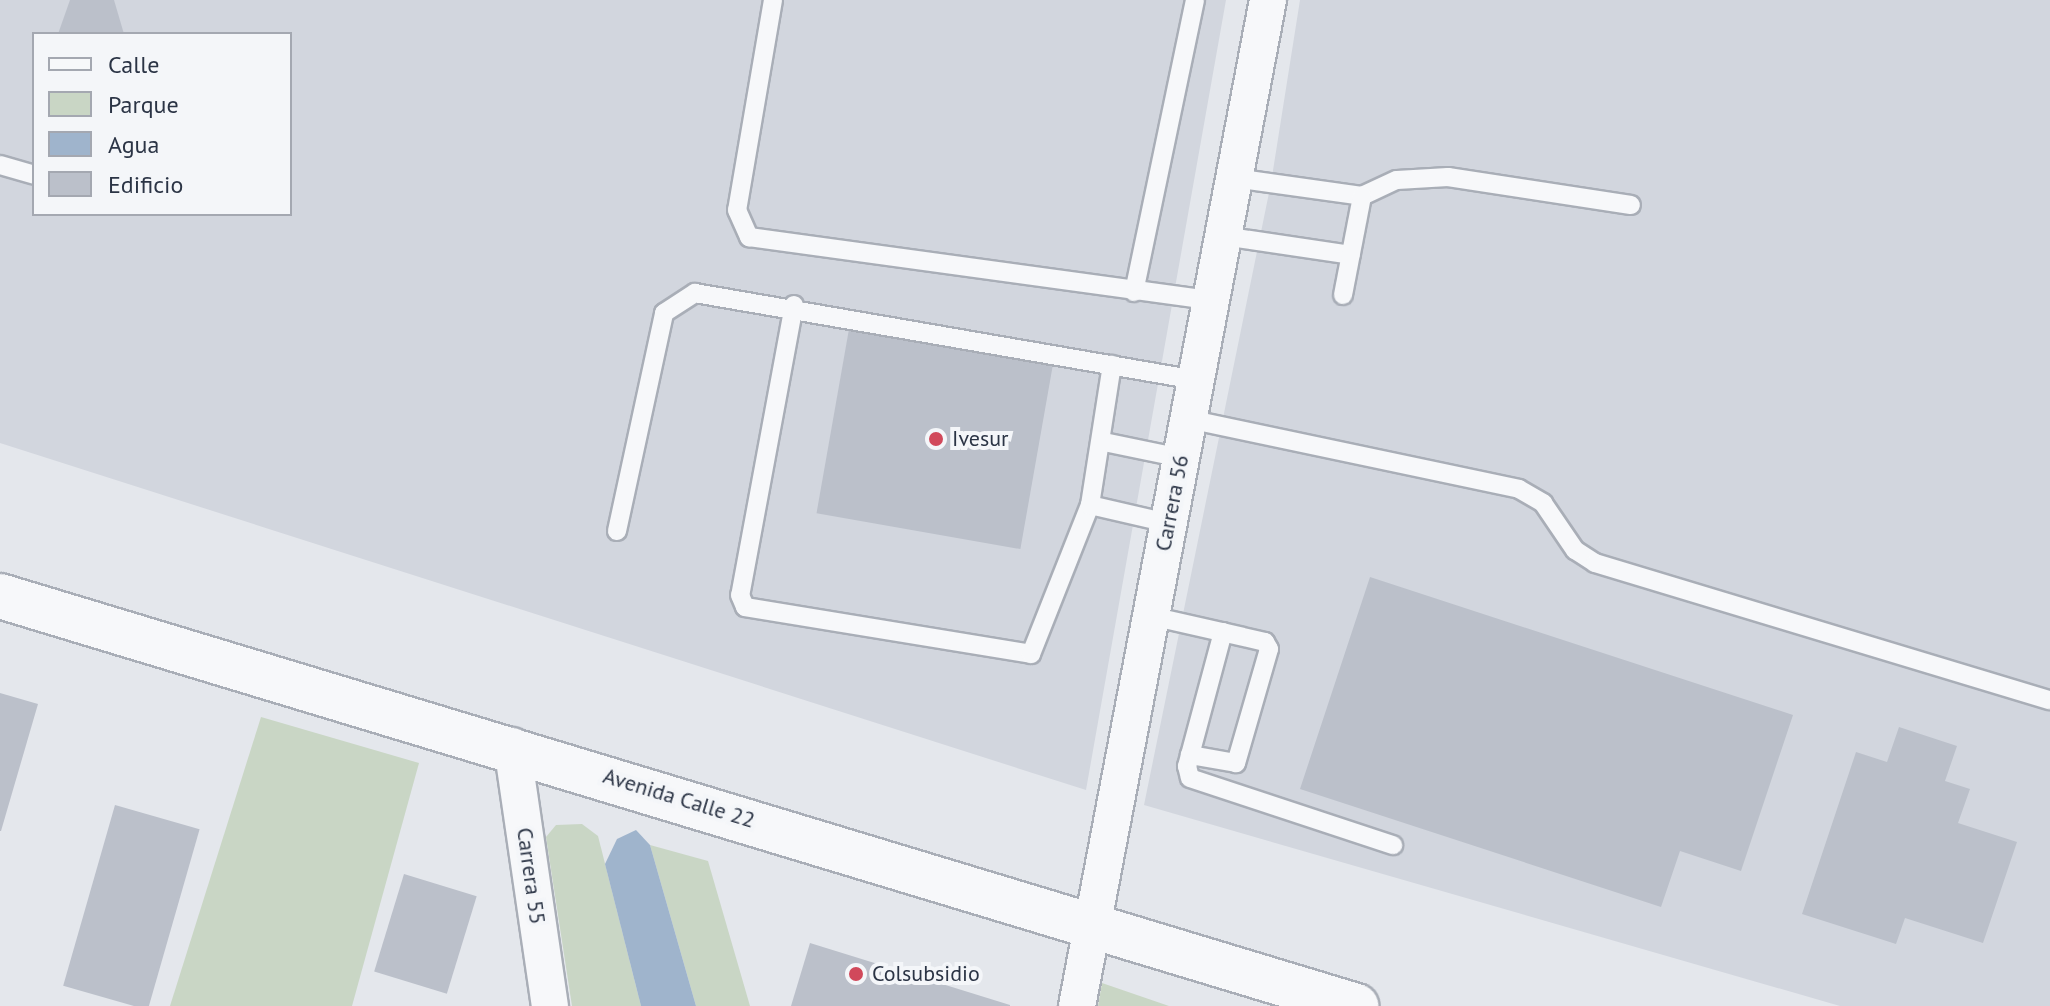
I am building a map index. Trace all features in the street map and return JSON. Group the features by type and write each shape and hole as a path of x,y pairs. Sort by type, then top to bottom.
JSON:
{"street":[{"name":"Carrera 56","path":"1077,1006 1268,0"},
{"name":"Avenida Calle 22","path":"0,596 512,746 1337,1003"},
{"name":"Carrera 55","path":"512,746 550,1006"}],"lane":[{"path":"773,0 737,210 749,237 1134,292 1211,300"},
{"path":"1134,292 1195,0"},
{"path":"0,165 32,174"},
{"path":"1234,178 1362,196 1397,180 1438,177 1631,205"},
{"path":"1343,295 1362,196"},
{"path":"1223,236 1351,255"},
{"path":"617,531 664,313 695,293 794,305 1196,380"},
{"path":"794,305 740,595 745,607 1031,654 1090,505 1104,442 1112,365"},
{"path":"1188,419 1528,492 1575,550 1595,563 2050,700"},
{"path":"1104,442 1181,458"},
{"path":"1090,505 1168,523"},
{"path":"1151,616 1265,642 1269,649 1236,763 1190,755"},
{"path":"1223,632 1187,772 1196,782 1393,845"}],"shaded area":[{"path":"0,0 1226,0 1086,790 0,443"},
{"path":"1300,0 2050,0 2050,1006 1840,1006 1144,805 1271,183"}],"green space":[{"path":"261,717 419,763 352,1006 170,1006"},
{"path":"582,824 598,836 641,1006 572,1006 546,837 556,825"},
{"path":"650,845 708,861 750,1006 696,1006"},
{"path":"1102,983 1169,1006 1098,1006"}],"water":[{"path":"636,830 650,845 696,1006 641,1006 605,864 617,839"}],"building":[{"path":"70,0 114,0 123,32 59,32"},
{"name":"Ivesur","path":"849,329 1053,365 1020,549 817,513"},
{"path":"1370,577 1793,715 1741,871 1680,851 1661,907 1300,789"},
{"path":"0,693 38,704 1,831 0,831"},
{"path":"1899,727 1957,746 1945,781 1970,789 1958,823 2017,842 1983,943 1905,918 1896,944 1802,914 1856,752 1887,762"},
{"path":"115,805 200,829 149,1006 134,1006 63,986"},
{"path":"404,874 477,896 447,994 374,972"},
{"name":"Colsubsidio","path":"810,943 1010,1005 1010,1006 791,1006"}],"place":[{"name":"Ivesur","path":"936,439"},
{"name":"Colsubsidio","path":"856,974"}]}
